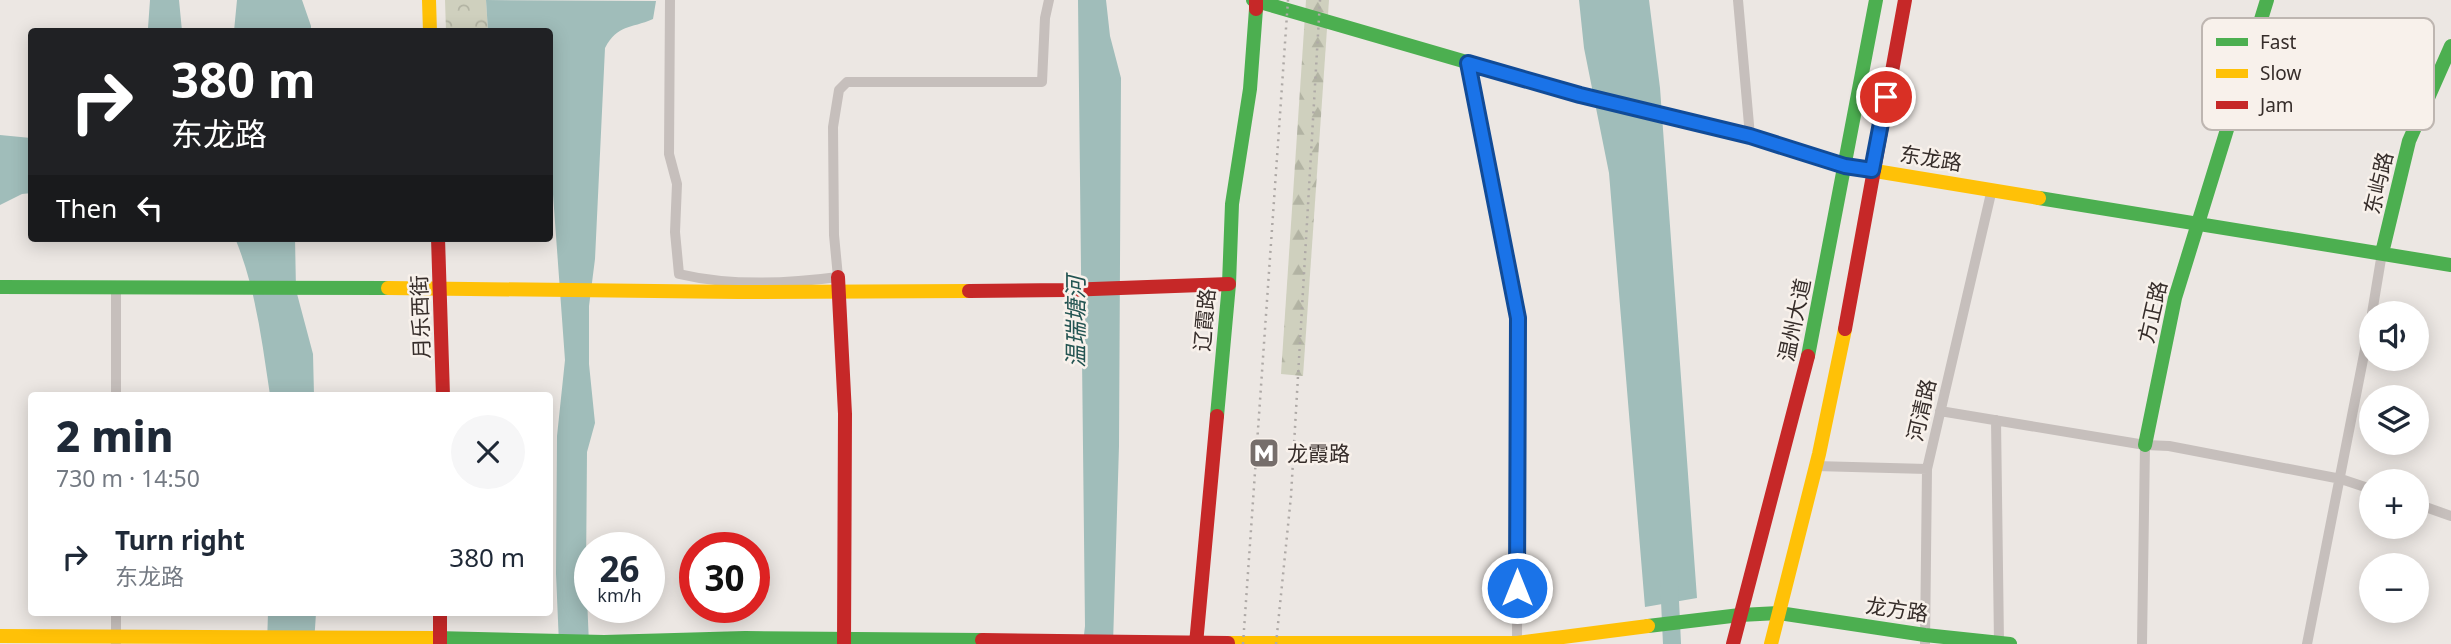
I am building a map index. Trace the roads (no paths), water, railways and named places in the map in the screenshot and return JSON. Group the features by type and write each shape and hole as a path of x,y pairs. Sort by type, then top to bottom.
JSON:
{"street":[{"path":"429,0 430,28"},
{"path":"670,0 669,154 677,184 675,232 679,274 704,280 1066,290 1229,284"},
{"path":"844,641 845,420 842,316 834,235 833,127 839,90 847,82 1042,82 1045,18 1049,0"},
{"path":"1738,0 1750,136"},
{"name":"温州大道","path":"1732,644 1814,333 1875,0"},
{"path":"1771,644 1843,341 1905,0"},
{"name":"方正路","path":"2261,18 2267,0"},
{"name":"东龙路","path":"1255,3 1592,98 1750,136 1845,166 2451,265"},
{"name":"辽霞路","path":"1196,644 1229,284 1232,204 1250,89 1255,3"},
{"name":"东屿路","path":"2434,84 2451,46"},
{"path":"1468,63 1518,318 1517,644"},
{"name":"方正路","path":"2142,644 2145,445 2175,298 2226,130"},
{"name":"东屿路","path":"2382,253 2414,130"},
{"name":"河清路","path":"1924,640 1927,469 1992,189"},
{"name":"月乐西街","path":"438,242 443,392"},
{"path":"2374,301 2382,253"},
{"path":"0,286 659,290 838,284"},
{"path":"116,288 116,392"},
{"path":"2307,644 2361,371"},
{"path":"1940,411 2145,445 2169,446 2341,479 2359,485"},
{"path":"1996,420 2004,643"},
{"path":"1815,466 1927,469"},
{"path":"2429,509 2451,516"},
{"path":"0,636 116,640 249,638 604,642 745,638 1196,644 1517,644 1740,615 1779,613"},
{"name":"龙方路","path":"1779,613 1924,640 2004,643"},
{"path":"116,616 116,640"},
{"path":"440,616 440,641"}],"water":[{"path":"150,0 179,0 182,28 148,28"},
{"path":"237,0 302,0 311,26 311,28 234,28"},
{"path":"486,0 656,1 653,19 620,31 605,48 595,259 589,306 589,364 595,423 587,452 586,532 574,532 574,623 588,623 589,644 559,644 556,574 557,436 565,360 553,194 553,28 488,28"},
{"path":"1078,0 1106,0 1110,36 1121,78 1119,446 1113,644 1083,644 1085,626"},
{"path":"1579,0 1649,0 1660,88 1697,598 1645,607 1609,173 1584,48"},
{"path":"0,135 28,138 28,193 0,205"},
{"path":"236,242 295,242 296,290 313,354 314,392 270,392 261,335"},
{"path":"268,616 316,616 314,644 267,644"}],"waterway":[{"path":"1669,579 1672,644"}],"railway":[{"path":"1243,644 1288,0"},
{"path":"1276,644 1291,496 1320,0"}],"place":[{"name":"龙霞路","path":"1264,453"}],"water label":[{"name":"温瑞塘河","path":"1075,322"}]}
